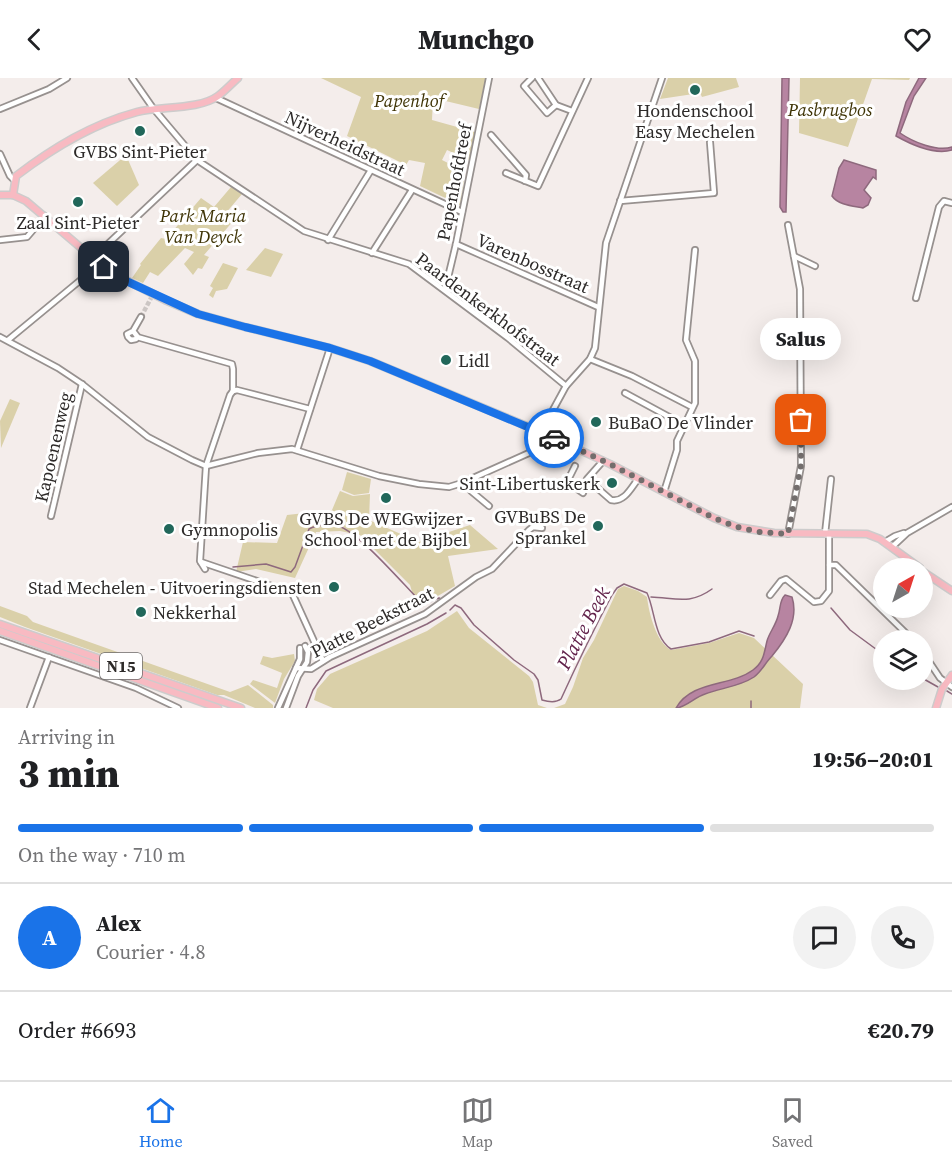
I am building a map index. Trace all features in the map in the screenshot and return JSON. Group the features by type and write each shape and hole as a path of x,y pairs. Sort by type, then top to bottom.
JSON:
{"main road":[{"path":"13,193 16,176 72,138 127,115 153,108 196,103 216,98 238,78"},
{"path":"0,193 13,193 26,201 100,264 151,296 198,314 330,348 402,374 603,460 714,518 737,527 759,532 788,534 867,534 885,542 905,558"},
{"path":"933,578 952,591"},
{"name":"N15","path":"0,624 241,708"},
{"name":"N15","path":"0,631 218,708"},
{"path":"936,708 952,675"}],"street":[{"path":"0,109 49,89 67,78"},
{"name":"Paardenkerkhofstraat","path":"132,78 153,108 197,160 304,231 409,264 508,338 566,386"},
{"name":"Papenhofdreef","path":"445,290 489,78"},
{"path":"532,78 524,86 548,113 556,105"},
{"path":"538,78 556,105 572,111"},
{"path":"506,173 538,186 588,78"},
{"path":"541,432 566,386 590,359 595,348 606,243 662,78"},
{"name":"Nijverheidstraat","path":"216,98 462,212"},
{"path":"491,135 526,175 525,181"},
{"path":"620,201 714,194 710,142"},
{"path":"0,154 14,180"},
{"path":"93,258 197,160"},
{"path":"328,240 371,170"},
{"path":"372,253 412,190"},
{"path":"916,298 939,207 944,201 952,203"},
{"path":"0,240 27,237 45,216"},
{"path":"788,225 800,289 801,465 788,534"},
{"name":"Varenbosstraat","path":"456,244 598,307"},
{"path":"664,492 678,441 695,403 696,361 686,339 695,250"},
{"path":"794,256 815,266"},
{"path":"8,340 100,264"},
{"path":"141,317 133,331 129,332 128,337 131,340 137,338 232,364 233,391 206,466 200,561 205,568"},
{"path":"133,331 137,334 137,338"},
{"path":"0,337 58,368 82,384 148,437 206,466 258,453 297,450 345,467 419,484 448,487 549,444 554,438"},
{"path":"297,450 330,348"},
{"path":"590,359 632,376 692,407"},
{"name":"Kapoenenweg","path":"51,516 82,384"},
{"path":"233,391 237,390 310,409"},
{"path":"625,393 684,426"},
{"path":"603,460 587,479 611,500 621,500 639,479"},
{"path":"575,466 567,482 583,493"},
{"path":"770,595 784,579 814,602 818,603 829,591 827,534 831,479"},
{"path":"465,481 471,491 489,506"},
{"path":"885,542 952,507"},
{"name":"Platte Beekstraat","path":"296,668 311,669 323,661 425,614 476,577 492,569 533,527 542,528"},
{"path":"892,548 907,532"},
{"path":"200,561 292,593 323,661"},
{"path":"829,565 836,565 903,630"},
{"path":"0,640 136,688 178,708"},
{"path":"278,708 300,659 302,647 308,657 293,687 286,708"},
{"path":"30,708 49,657"},
{"path":"933,668 940,678 949,685"}],"green space":[{"name":"Papenhof","path":"321,78 486,78 479,109 433,98 432,120 475,132 469,160 447,150 442,160 454,166 450,177 464,181 460,205 420,186 425,163 409,160 406,165 347,136 361,97"},
{"name":"Hondenschool Easy Mechelen","path":"668,78 736,78 739,87 702,97 700,93 660,99"},
{"name":"Pasbrugbos","path":"800,78 910,78 909,80 872,79 848,147 799,133"},
{"path":"126,155 139,185 117,206 93,183"},
{"name":"Park Maria Van Deyck","path":"231,187 242,194 225,214 234,220 204,255 209,257 202,269 198,268 193,275 184,264 194,252 185,248 158,276 150,272 143,283 132,278 161,238 166,239 201,198 214,207"},
{"path":"265,248 283,254 271,277 246,270"},
{"path":"223,263 238,268 227,289 216,291 213,298 209,295 213,288 210,286"},
{"path":"10,399 20,403 1,448 0,421"},
{"path":"347,472 371,479 369,493 354,495 342,490"},
{"path":"340,491 353,496 370,494 369,520 419,542 470,525 498,549 448,556 455,586 417,608 410,585 360,535 340,531 316,532 295,578 256,569 236,572 243,542 277,543 287,515 332,510"},
{"path":"624,586 647,597 657,634 671,650 709,643 739,633 754,638 803,684 800,708 554,708 565,704 583,658 618,589"},
{"path":"0,606 27,616 33,622 230,692 248,685 273,705 273,708 255,708 224,695 217,695 25,627 0,617"},
{"path":"457,611 469,628 529,676 533,682 538,705 547,708 333,708 314,700 317,689 330,674 427,631"},
{"path":"294,654 295,661 284,679 275,703 250,684 253,680 277,688 282,673 260,664 263,656 272,658"}],"shaded area":[{"path":"782,78 789,78 786,212 783,212 780,207"},
{"path":"919,78 926,78 914,96 900,133 925,145 939,148 952,147 952,150 931,150 916,146 896,136 906,102"},
{"path":"844,160 876,170 876,179 873,177 864,190 871,198 868,205 863,208 842,203 832,196 839,168"},
{"path":"785,595 792,597 794,605 790,628 782,643 759,672 742,683 705,694 676,708 683,699 701,688 734,679 757,667 763,657"}],"waterway":[{"path":"233,567 266,564 291,572 309,529 334,525 350,532 360,540 421,602 425,604 441,599"},
{"name":"Platte Beek","path":"450,610 455,605 461,608 474,625 514,660 534,674 538,680 542,700 550,702 561,699 612,595 624,584 647,593 658,631 665,644 671,649 709,642 739,631 754,636"},
{"path":"651,597 690,599 712,589"},
{"path":"831,608 850,630 873,647"},
{"name":"Platte Beek","path":"306,708 313,690 326,671 446,613"},
{"path":"933,684 938,687"},
{"path":"947,691 952,694"},
{"path":"751,701 751,708"}],"tunnel":[{"path":"141,317 151,298"}],"way so far":[{"path":"554,438 714,518 759,532 788,534 801,465 801,420"}],"place":[{"name":"Hondenschool Easy Mechelen","path":"695,90"},
{"name":"GVBS Sint-Pieter","path":"140,131"},
{"name":"Zaal Sint-Pieter","path":"78,202"},
{"name":"Lidl","path":"446,360"},
{"name":"Salus","path":"801,420"},
{"name":"BuBaO De Vlinder","path":"596,422"},
{"name":"Sint-Libertuskerk","path":"612,483"},
{"name":"GVBS De WEGwijzer - School met de Bijbel","path":"386,498"},
{"name":"GVBuBS De Sprankel","path":"598,526"},
{"name":"Gymnopolis","path":"169,529"},
{"name":"Stad Mechelen - Uitvoeringsdiensten","path":"334,587"},
{"name":"Nekkerhal","path":"141,612"}],"route":[{"path":"104,267 124,280 198,314 330,348 370,361 554,438"}]}
